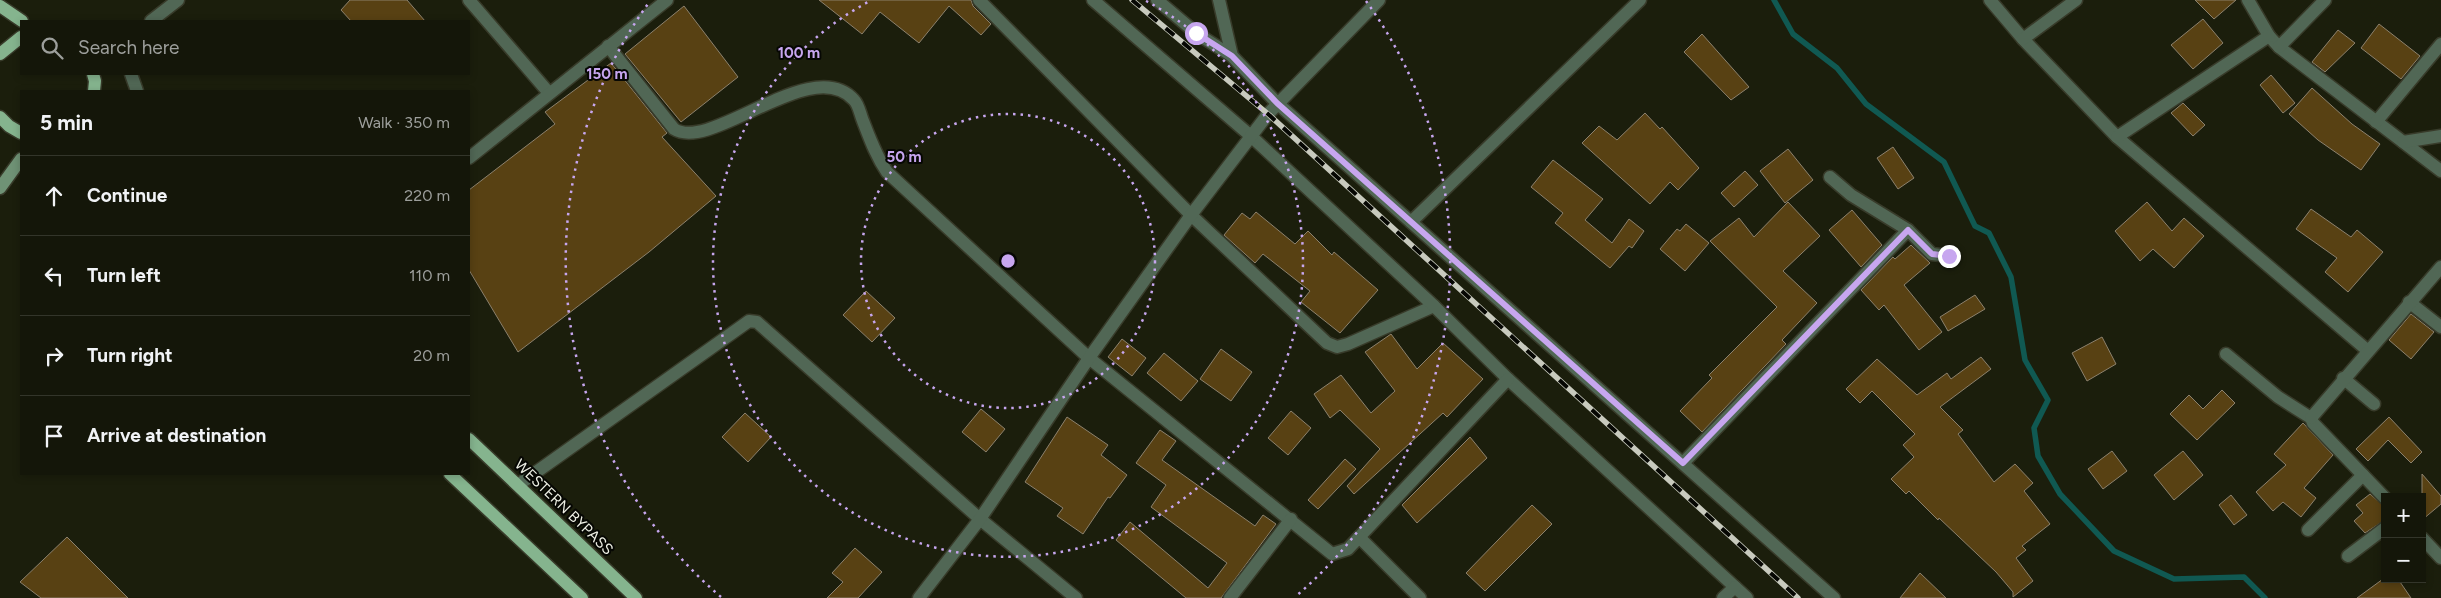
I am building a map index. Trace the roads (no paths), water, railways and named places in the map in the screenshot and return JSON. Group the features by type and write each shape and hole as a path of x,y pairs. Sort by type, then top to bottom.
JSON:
{"main road":[{"path":"0,6 21,20"},
{"path":"0,54 20,38"},
{"path":"94,82 104,90"},
{"path":"0,117 9,126 20,132"},
{"path":"0,188 20,159"},
{"name":"WESTERN BYPASS","path":"470,440 636,598"},
{"path":"451,475 582,598"}],"street":[{"path":"152,20 178,0"},
{"path":"469,0 549,93"},
{"path":"470,157 667,0"},
{"path":"979,0 1191,215 1327,343 1336,347 1348,344 1434,306"},
{"path":"1093,0 1252,137 1434,306 1508,379 1747,598"},
{"path":"1157,0 1196,33 1232,56 1277,103 1834,598"},
{"path":"1219,0 1232,56"},
{"path":"919,598 980,519 1191,215 1277,103 1379,0"},
{"path":"1412,222 1640,0"},
{"path":"1990,0 2022,39 2117,137 2367,350"},
{"path":"2022,39 2076,0"},
{"path":"2248,0 2269,36 2279,47 2441,172"},
{"path":"2279,47 2325,0"},
{"path":"2117,137 2269,36"},
{"path":"2376,122 2441,44"},
{"path":"608,46 674,129 680,133 702,131 810,87 837,87 855,100 877,158 887,172 1090,358 1332,554 1348,549 1508,379"},
{"path":"131,75 137,90"},
{"path":"2403,142 2441,136"},
{"path":"1830,178 1851,195 1908,230 1932,254 1949,256"},
{"path":"1683,463 1908,230"},
{"path":"2311,418 2367,350 2441,267"},
{"path":"2409,302 2441,327"},
{"path":"518,486 749,321 757,322 980,519 1076,598"},
{"path":"2226,354 2278,396 2311,418 2381,494"},
{"path":"2343,378 2374,404"},
{"path":"2308,530 2363,475"},
{"path":"1230,598 1291,519"},
{"path":"2348,556 2381,531"},
{"path":"1359,538 1420,598"},
{"path":"2440,556 2441,541"},
{"path":"2426,542 2440,556"},
{"path":"1723,598 1735,587"}],"waterway":[{"path":"1774,0 1793,34 1837,68 1866,104 1944,162 1975,226 1989,233 2011,277 2025,360 2048,400 2034,428 2038,456 2060,494 2114,551 2174,579 2244,577 2265,598"}],"railway":[{"path":"1132,0 1268,114 1798,598"}]}
